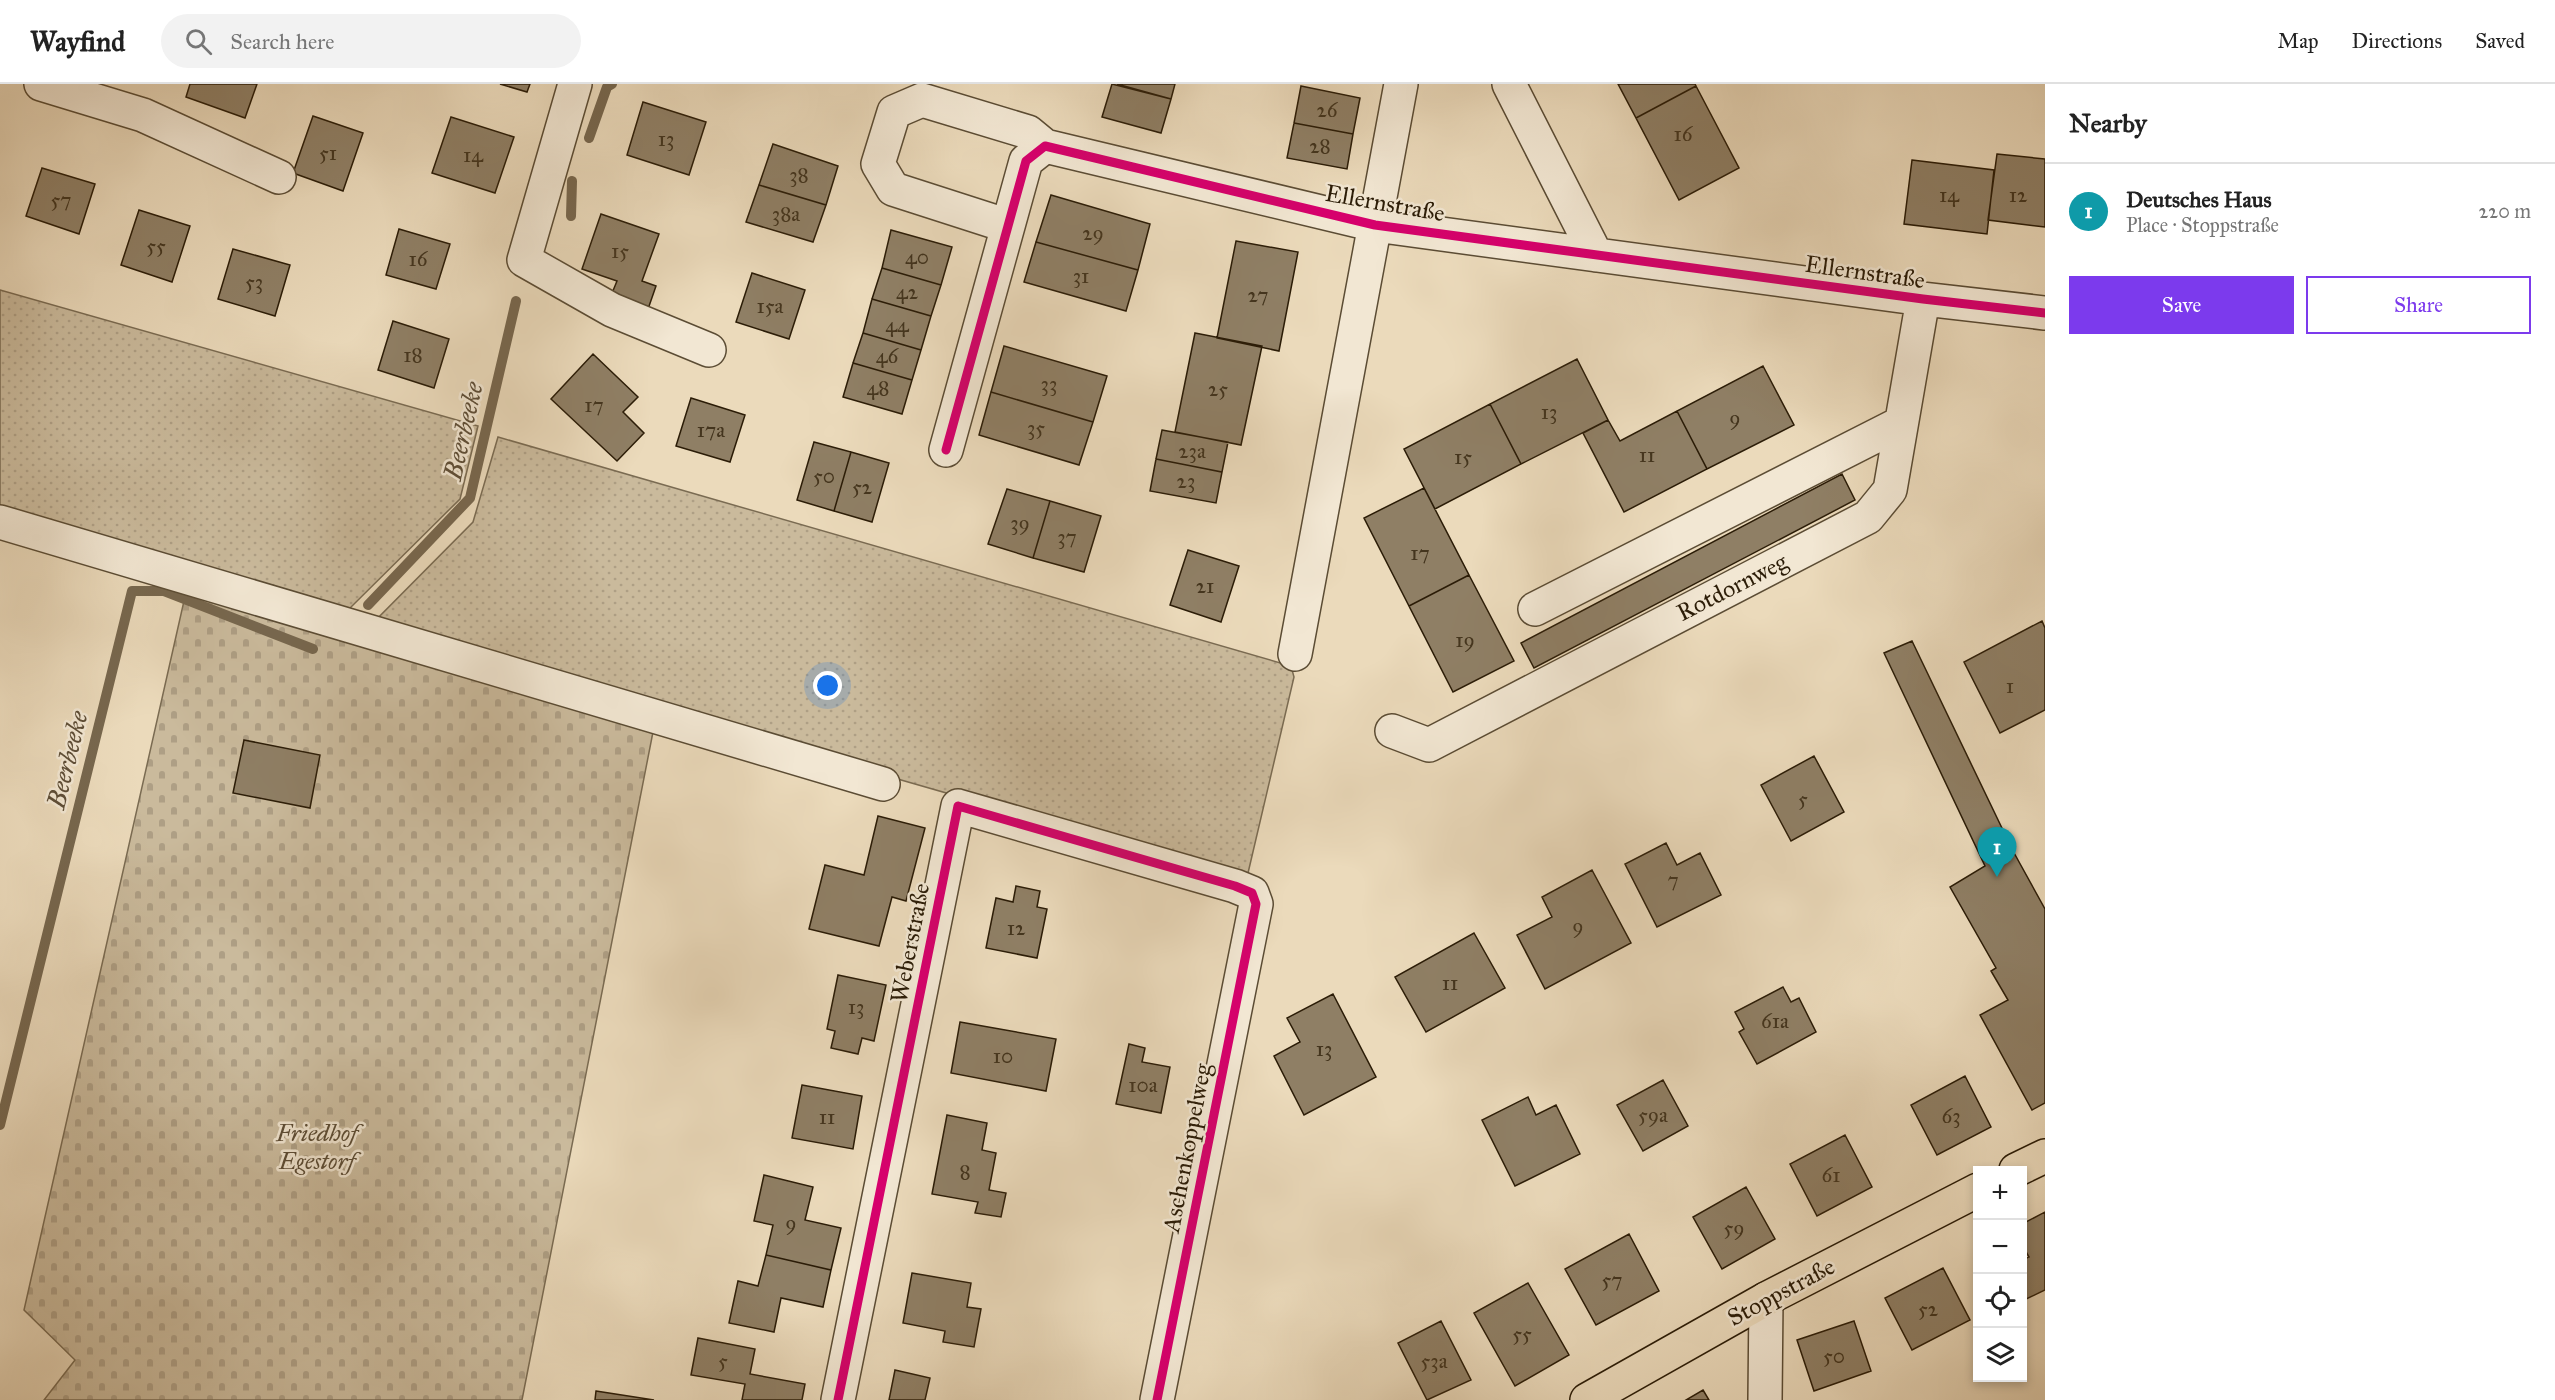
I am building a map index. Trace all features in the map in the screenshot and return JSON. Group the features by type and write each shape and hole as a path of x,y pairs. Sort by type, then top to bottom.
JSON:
{"main road":[{"path":"2024,1166 2045,1156"},
{"name":"Stoppstraße","path":"1587,1400 1766,1299 1973,1192"}],"street":[{"path":"41,84 143,115 279,177"},
{"path":"575,84 525,260 612,310 710,350"},
{"name":"Ellernstraße","path":"1295,654 1401,84"},
{"path":"1509,84 1596,255"},
{"name":"Ellernstraße","path":"1008,226 893,189 878,164 894,112 922,100 1028,132 1046,146 1375,225 1923,299 2045,313"},
{"path":"946,450 1026,161 1046,146"},
{"name":"Rotdornweg","path":"1392,731 1429,745 1868,517 1890,490 1923,299"},
{"path":"1535,609 1901,423"},
{"path":"0,522 883,784"},
{"name":"Weberstraße","path":"838,1400 958,806 1235,886 1252,893 1256,904"},
{"name":"Aschenkoppelweg","path":"1157,1400 1256,904"},
{"path":"1765,1400 1766,1299"}],"green space":[{"path":"0,290 478,426 460,499 344,614 0,514"},
{"path":"498,437 1291,666 1294,677 1248,873 1242,878 369,627 473,522"},
{"name":"Friedhof Egestorf","path":"186,592 653,732 522,1400 44,1400 75,1360 24,1310"}],"building":[{"path":"190,84 257,84 245,118 186,97"},
{"path":"500,84 530,84 527,92"},
{"path":"1112,84 1171,99 1161,133 1102,117"},
{"path":"1117,84 1175,84 1171,99"},
{"path":"1618,84 1695,84 1696,86 1636,118"},
{"path":"1301,86 1360,98 1353,134 1294,123"},
{"path":"1696,86 1739,168 1679,200 1636,118"},
{"path":"643,102 706,122 689,175 627,155"},
{"path":"313,116 363,133 343,191 293,173"},
{"path":"451,117 514,137 495,193 432,173"},
{"path":"1294,123 1353,134 1347,169 1287,158"},
{"path":"773,144 838,166 826,205 759,185"},
{"path":"1997,154 2045,159 2045,227 1988,220"},
{"path":"1912,160 1994,170 1987,234 1904,224"},
{"path":"42,168 95,184 79,234 26,216"},
{"path":"759,185 826,205 813,242 746,222"},
{"path":"1051,195 1150,224 1138,270 1036,242"},
{"path":"139,210 190,226 172,282 121,265"},
{"path":"601,214 659,234 642,281 656,286 647,312 610,298 617,281 582,269"},
{"path":"399,229 450,244 436,289 386,275"},
{"path":"891,230 952,247 941,285 882,268"},
{"path":"1236,241 1298,252 1279,351 1217,338"},
{"path":"1036,242 1138,270 1126,311 1024,282"},
{"path":"233,249 290,265 275,316 218,299"},
{"path":"882,268 941,285 931,316 872,299"},
{"path":"752,273 805,290 789,339 736,322"},
{"path":"872,299 931,316 921,350 863,333"},
{"path":"393,321 449,339 434,388 378,370"},
{"path":"863,333 921,350 912,380 853,363"},
{"path":"1195,333 1262,346 1241,445 1175,432"},
{"path":"1004,346 1107,376 1093,422 991,392"},
{"path":"593,354 638,397 623,412 644,433 617,461 551,399"},
{"path":"1577,359 1608,420 1521,464 1490,404"},
{"path":"853,363 912,380 902,414 843,397"},
{"path":"1763,366 1794,425 1707,469 1677,411"},
{"path":"991,392 1093,422 1079,465 979,435"},
{"path":"691,398 745,415 730,462 676,446"},
{"path":"1490,404 1521,464 1435,509 1404,449"},
{"path":"1677,411 1707,469 1624,512 1583,433 1608,420 1620,441"},
{"path":"1162,430 1228,442 1222,472 1156,459"},
{"path":"814,442 851,452 834,511 797,500"},
{"path":"851,452 889,463 872,522 834,511"},
{"path":"1156,459 1222,472 1216,503 1150,491"},
{"path":"1842,474 1855,500 1534,668 1521,643"},
{"path":"1424,488 1469,575 1409,606 1364,518"},
{"path":"1007,489 1050,501 1033,558 988,544"},
{"path":"1050,501 1101,516 1084,572 1033,558"},
{"path":"1188,550 1239,566 1221,622 1170,605"},
{"path":"1469,575 1514,661 1453,692 1409,606"},
{"path":"2042,621 2045,628 2045,710 2000,733 1964,662"},
{"path":"1912,641 2013,851 2045,909 2045,1103 2032,1110 1980,1015 2008,1000 1991,971 1996,968 1950,887 1985,866 1884,653"},
{"path":"244,740 320,755 310,808 233,793"},
{"path":"1814,756 1844,812 1791,841 1761,785"},
{"path":"878,816 925,828 906,901 892,897 879,946 809,929 825,865 864,875"},
{"path":"1666,843 1677,865 1700,853 1721,895 1657,927 1625,864"},
{"path":"1592,870 1631,943 1545,989 1517,935 1552,917 1542,897"},
{"path":"1016,886 1040,891 1037,907 1047,909 1037,958 986,948 996,898 1013,902"},
{"path":"1474,933 1505,988 1426,1032 1395,977"},
{"path":"838,975 886,985 874,1041 862,1038 858,1054 831,1048 835,1031 827,1029"},
{"path":"1783,987 1791,1002 1799,998 1816,1032 1757,1064 1739,1032 1744,1029 1735,1012"},
{"path":"1333,994 1376,1077 1304,1115 1274,1056 1300,1042 1287,1018"},
{"path":"960,1022 1056,1039 1046,1091 951,1073"},
{"path":"1129,1044 1145,1048 1142,1062 1170,1067 1161,1113 1116,1104"},
{"path":"1965,1076 1991,1127 1937,1155 1911,1105"},
{"path":"1663,1080 1688,1126 1643,1151 1617,1105"},
{"path":"802,1085 862,1096 853,1149 792,1138"},
{"path":"1528,1097 1536,1115 1556,1105 1580,1154 1515,1186 1482,1120"},
{"path":"947,1115 987,1123 982,1150 996,1153 989,1190 1006,1193 1001,1217 975,1213 978,1202 932,1194"},
{"path":"1845,1135 1872,1187 1817,1216 1790,1164"},
{"path":"764,1175 813,1187 805,1220 841,1228 831,1270 766,1255 773,1225 754,1221"},
{"path":"1746,1187 1775,1239 1722,1269 1693,1217"},
{"path":"2045,1212 2045,1290 2027,1299 2027,1258 2029,1257 2027,1254 2027,1221"},
{"path":"1629,1234 1659,1291 1596,1325 1565,1269"},
{"path":"766,1255 831,1270 823,1307 781,1298 774,1332 729,1323 738,1281 758,1286"},
{"path":"1943,1268 1970,1320 1912,1350 1885,1298"},
{"path":"912,1273 971,1283 967,1307 981,1309 974,1347 943,1342 945,1331 903,1323"},
{"path":"1528,1283 1569,1355 1515,1386 1474,1313"},
{"path":"1441,1321 1471,1380 1427,1400 1398,1343"},
{"path":"1854,1321 1871,1371 1814,1391 1797,1340"},
{"path":"698,1338 755,1349 750,1374 805,1384 802,1400 742,1400 745,1384 691,1375"},
{"path":"895,1370 930,1378 925,1400 889,1400"},
{"path":"1703,1390 1709,1400 1686,1400"},
{"path":"596,1391 654,1400 595,1400"}],"waterway":[{"name":"Beerbeeke","path":"589,138 607,87 612,84"},
{"name":"Beerbeeke","path":"571,216 572,181"},
{"name":"Beerbeeke","path":"368,605 470,498 516,301"},
{"name":"Beerbeeke","path":"0,1125 132,591 164,591 313,649"}],"cycle path":[{"path":"946,450 1026,161 1045,146 1375,225 1923,299 2045,313"},
{"path":"838,1400 958,806 1235,886 1252,893 1256,904 1157,1400"}],"place":[{"name":"Deutsches Haus","path":"1997,877"}]}
